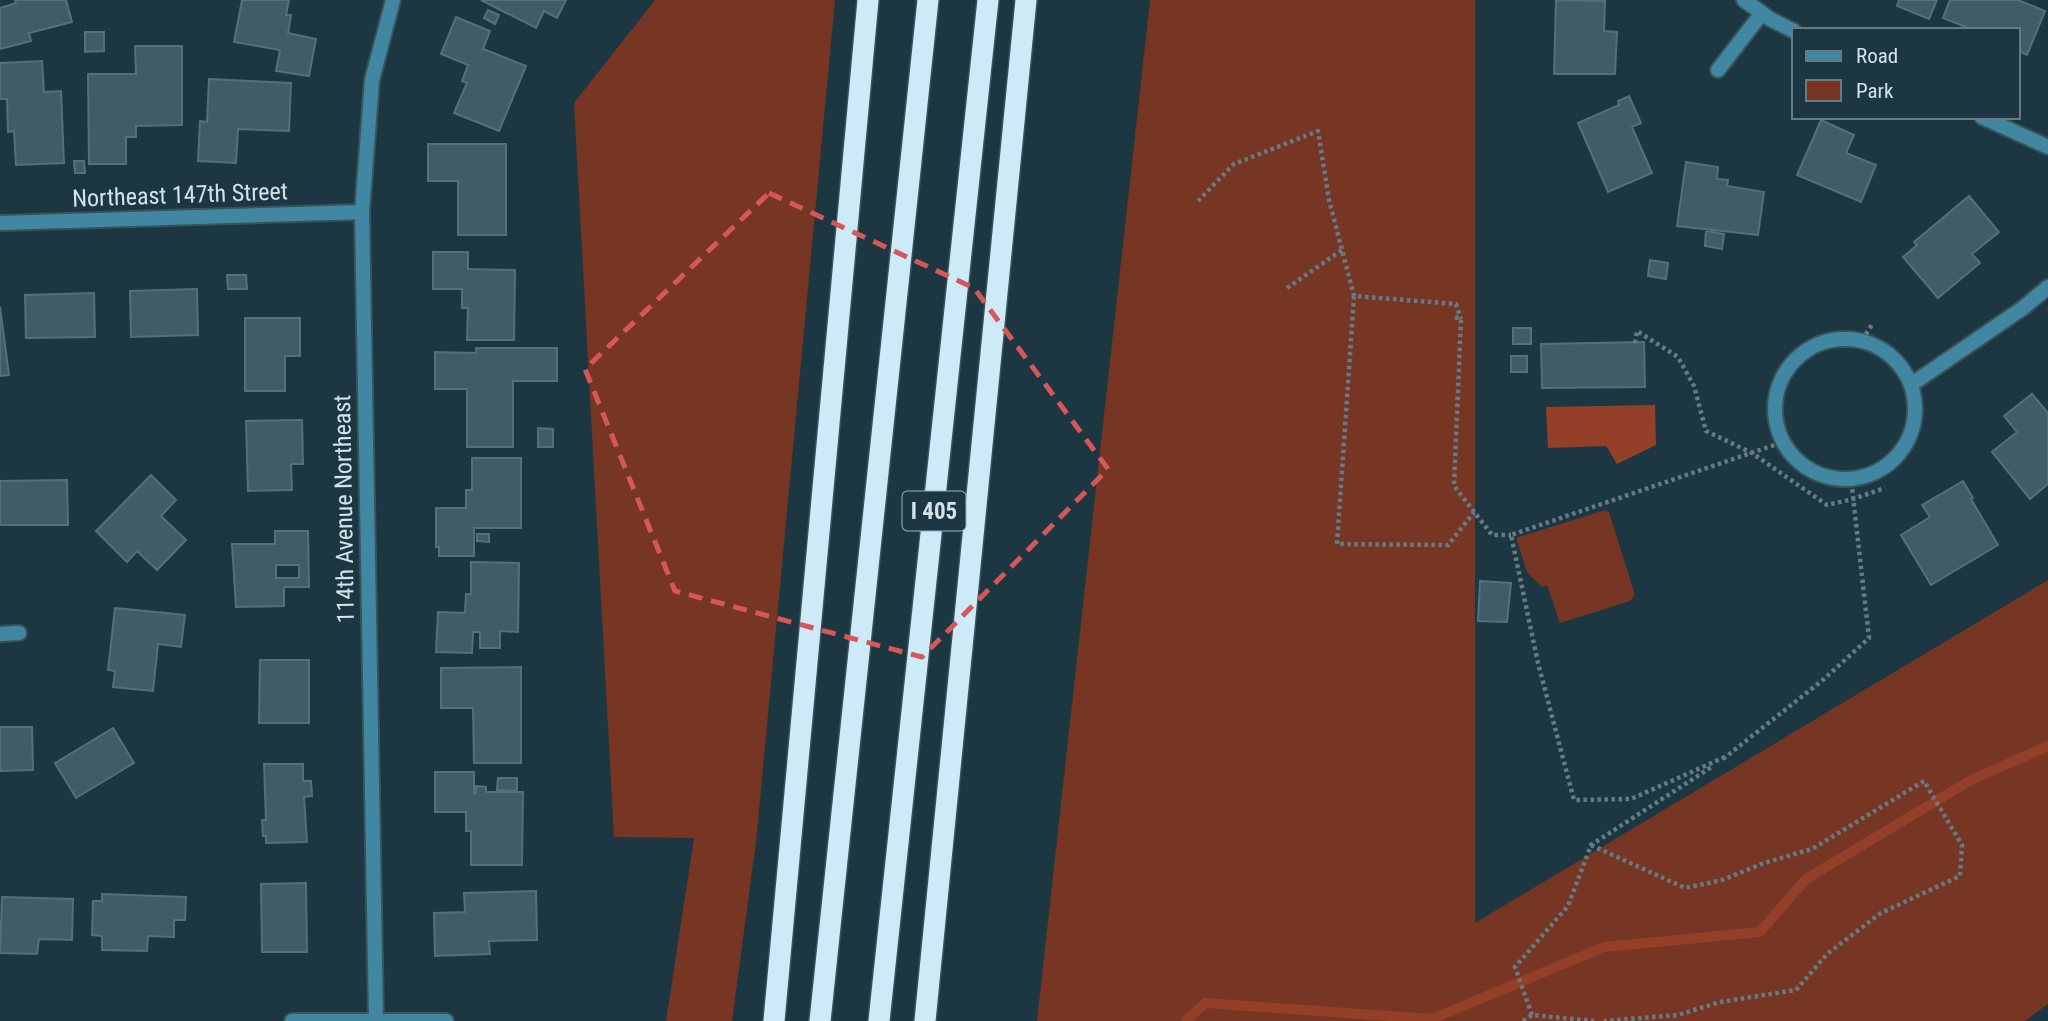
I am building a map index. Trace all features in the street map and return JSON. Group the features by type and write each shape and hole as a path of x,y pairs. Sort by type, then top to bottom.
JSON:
{"highway":[{"path":"774,1021 868,0"},
{"name":"I 405","path":"820,1021 928,0"},
{"name":"I 405","path":"879,1021 988,0"},
{"name":"I 405","path":"925,1021 1026,0"}],"street":[{"name":"114th Avenue Northeast","path":"376,1020 362,212 372,80 393,0"},
{"path":"1744,0 1792,30"},
{"path":"1718,69 1762,13"},
{"path":"1986,119 2048,147"},
{"name":"Northeast 147th Street","path":"0,223 362,212"},
{"path":"1912,384 2023,308 2048,287"},
{"path":"1862,340 1892,356 1912,384 1916,418 1905,446 1878,472 1845,480 1811,472 1786,450 1774,418 1778,384 1797,356 1824,342 1862,340"},
{"path":"0,634 19,633"},
{"path":"292,1021 446,1021"}],"path":[{"path":"1198,201 1234,164 1318,131 1329,200 1354,296 1337,544 1448,545 1474,512"},
{"path":"1287,288 1342,250"},
{"path":"1354,296 1456,304 1458,318 1454,486 1492,534 1511,534 1783,442"},
{"path":"1862,340 1873,323"},
{"path":"1635,342 1637,331 1678,358 1693,386 1706,431 1752,453 1827,505 1885,488"},
{"path":"1532,1015 1515,967 1568,906 1591,845 1725,757 1824,678 1869,638 1851,479"},
{"path":"1511,534 1538,663 1574,800 1630,799 1725,757"},
{"path":"1591,845 1685,888 1722,880 1764,863 1812,849 1924,781 1962,845 1960,876 1881,913 1827,954 1796,990 1720,1002 1678,1015 1604,1021"},
{"path":"1523,1021 1532,1015 1594,1021"}],"highlighted area":[{"path":"769,193 974,288 1108,469 922,657 675,591 585,369"}],"green space":[{"path":"655,0 835,0 756,842 732,1021 666,1021 694,838 614,837 574,103"},
{"path":"1150,0 1475,0 1475,923 2048,580 2048,1004 2025,1021 1037,1021"},
{"path":"1605,510 1609,512 1635,595 1630,601 1560,623 1547,585 1542,587 1527,572 1516,538"}],"shaded area":[{"path":"1655,405 1656,445 1617,464 1606,446 1548,448 1546,407"}],"building":[{"path":"15,0 66,0 72,22 29,33 31,41 0,49 0,8 16,3"},
{"path":"242,0 289,0 286,15 291,15 288,33 316,39 309,76 276,71 280,50 234,42"},
{"path":"481,0 566,0 557,18 544,11 536,28"},
{"path":"1556,0 1605,1 1604,31 1617,32 1615,74 1554,74"},
{"path":"1899,0 1937,0 1929,19 1897,6"},
{"path":"1950,0 2018,0 2045,11 2027,55 2020,52 2020,28 1968,28 1943,18"},
{"path":"488,10 499,15 495,24 484,18"},
{"path":"456,17 490,31 483,49 526,66 499,131 454,113 467,83 462,81 468,65 441,54"},
{"path":"85,32 104,32 104,51 85,52"},
{"path":"135,46 182,46 182,125 136,126 136,137 126,137 126,164 89,164 88,74 136,74"},
{"path":"42,61 44,92 61,91 64,163 16,165 14,131 8,132 7,99 0,99 0,63"},
{"path":"209,79 291,83 289,131 238,129 236,163 198,161 200,121 207,122"},
{"path":"1629,96 1641,123 1632,127 1652,173 1608,192 1578,123 1619,105 1618,101"},
{"path":"1821,120 1854,135 1846,153 1876,165 1861,202 1797,175"},
{"path":"428,144 506,144 506,235 458,235 458,181 428,181"},
{"path":"74,161 84,161 85,173 75,173"},
{"path":"1686,162 1718,167 1717,179 1728,180 1727,186 1764,192 1758,235 1677,226"},
{"path":"1969,196 1999,232 1972,254 1980,263 1938,298 1903,257 1917,245 1914,242"},
{"path":"1706,231 1724,234 1722,249 1705,246"},
{"path":"433,252 468,252 468,269 515,270 514,340 467,340 468,308 462,308 462,289 433,289"},
{"path":"1650,260 1668,263 1666,279 1648,276"},
{"path":"227,275 246,275 247,289 228,289"},
{"path":"197,289 198,335 131,337 130,291"},
{"path":"94,293 95,337 26,338 25,295"},
{"path":"0,307 9,375 0,376"},
{"path":"245,318 300,318 300,356 285,356 285,391 245,391"},
{"path":"1513,328 1531,328 1531,344 1513,344"},
{"path":"1644,342 1645,387 1542,388 1541,344"},
{"path":"476,348 557,348 557,381 513,381 513,447 467,447 467,389 435,389 435,352 476,353"},
{"path":"1511,356 1527,356 1527,372 1511,372"},
{"path":"2032,394 2048,413 2048,484 2030,499 1992,452 2017,432 2004,416"},
{"path":"302,420 303,464 291,464 292,490 248,491 246,421"},
{"path":"538,428 553,429 553,447 538,447"},
{"path":"472,458 521,458 521,528 474,528 474,556 439,556 439,547 436,547 436,508 466,508 466,490 472,490"},
{"path":"151,475 176,500 161,516 186,540 157,570 137,551 127,562 96,531"},
{"path":"67,480 68,525 0,525 0,481"},
{"path":"1963,481 1998,545 1931,585 1901,535 1930,517 1922,505"},
{"path":"275,531 308,531 309,587 284,587 284,606 236,607 232,544 275,544","holes":["276,565 299,565 299,578 276,578"]},
{"path":"477,534 489,534 489,542 477,541"},
{"path":"471,562 519,563 518,632 500,631 500,648 480,648 480,632 473,632 472,653 436,652 438,612 465,613 466,594 471,594"},
{"path":"1480,581 1511,583 1507,622 1478,621"},
{"path":"115,608 185,615 181,647 158,644 153,691 113,687 115,671 108,670"},
{"path":"260,660 309,660 309,723 259,723"},
{"path":"521,667 521,763 474,763 473,708 441,708 441,668"},
{"path":"0,727 32,727 33,770 0,771"},
{"path":"113,728 134,763 76,798 55,763"},
{"path":"264,764 303,764 303,781 311,781 312,796 304,797 307,842 266,843 262,820 266,820"},
{"path":"435,772 474,772 474,793 476,786 486,787 486,792 523,792 522,865 471,865 471,831 466,831 466,812 435,812"},
{"path":"498,778 517,778 517,791 497,790"},
{"path":"306,883 307,952 262,952 261,884"},
{"path":"536,891 537,940 489,941 490,954 435,956 434,913 465,912 464,893"},
{"path":"102,894 186,897 185,920 174,920 174,937 148,936 147,951 102,950 102,936 92,935 93,901 102,901"},
{"path":"2,897 73,899 72,940 39,939 37,954 0,953"}],"waterway":[{"path":"1186,1021 1205,1003 1432,1019 1604,947 1760,932 1806,879 1971,780 2048,746"}]}
